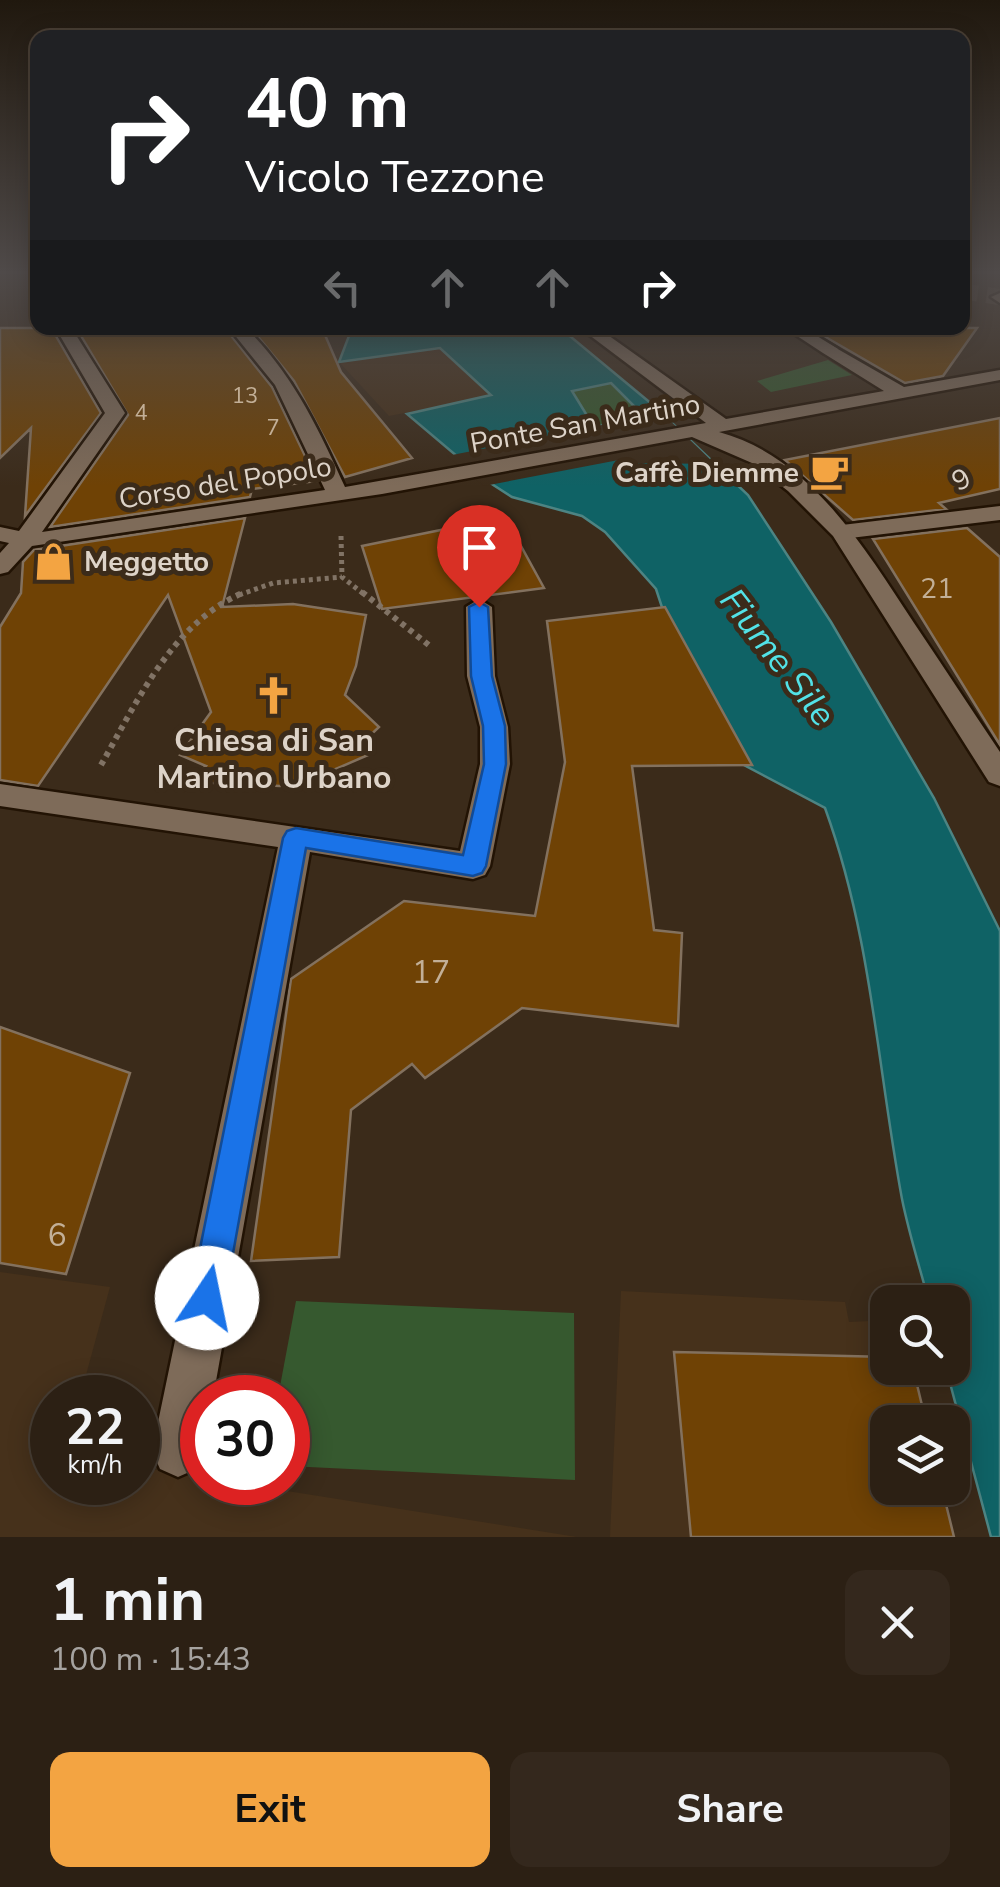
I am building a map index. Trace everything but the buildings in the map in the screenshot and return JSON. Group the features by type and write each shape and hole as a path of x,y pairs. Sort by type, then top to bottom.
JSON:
{"street":[{"path":"0,567 25,539 115,413 71,343"},
{"path":"252,343 302,412 338,495"},
{"path":"608,343 723,426"},
{"path":"819,343 901,393"},
{"name":"Ponte San Martino","path":"458,475 1000,375"},
{"path":"738,447 734,435 751,423"},
{"path":"681,432 712,436 738,447 790,483 842,532 1000,776"},
{"name":"Corso del Popolo","path":"0,534 25,539 458,475"},
{"name":"9","path":"988,518 986,496 1000,493"},
{"path":"842,532 988,518"},
{"path":"0,795 473,866 495,764 494,726 481,676 479,607"},
{"path":"178,1451 296,838"}],"path":[{"path":"338,495 342,577"},
{"path":"78,805 168,652 200,618 264,585 342,577 409,627 444,661 481,676"}],"shaded area":[{"path":"440,348 492,396 389,416 339,362"},
{"path":"0,1272 110,1287 86,1375 30,1375 30,1505 160,1505 160,1470 180,1474 180,1505 310,1505 310,1495 577,1537 0,1537"},
{"path":"621,1291 845,1302 849,1322 870,1321 870,1357 684,1352 675,1361 691,1537 610,1537"}],"green space":[{"path":"828,360 852,375 771,392 757,381"},
{"path":"611,383 645,417 594,427 572,391"},
{"path":"296,1301 574,1313 575,1480 310,1467 310,1375 282,1375"}],"water":[{"name":"Fiume Sile","path":"346,343 578,343 653,405 748,495 831,622 934,798 1000,931 1000,1537 991,1537 970,1458 970,1405 956,1405 951,1385 970,1385 970,1285 924,1285 902,1199 853,905 825,808 744,765 677,653 656,589 605,532 582,516 512,497 484,479 407,414 491,395 440,348 339,362","holes":["611,383 644,417 594,427 572,391"]}],"pier":[{"path":"662,413 715,464 636,463 629,458 484,486 447,456"}],"place":[{"name":"Caffè Diemme","path":"829,472"},
{"name":"Meggetto","path":"54,561"},
{"name":"Chiesa di San Martino Urbano","path":"274,695"}],"route":[{"path":"207,1298 296,838 473,866 495,764 494,726 481,676 479,607"}]}
